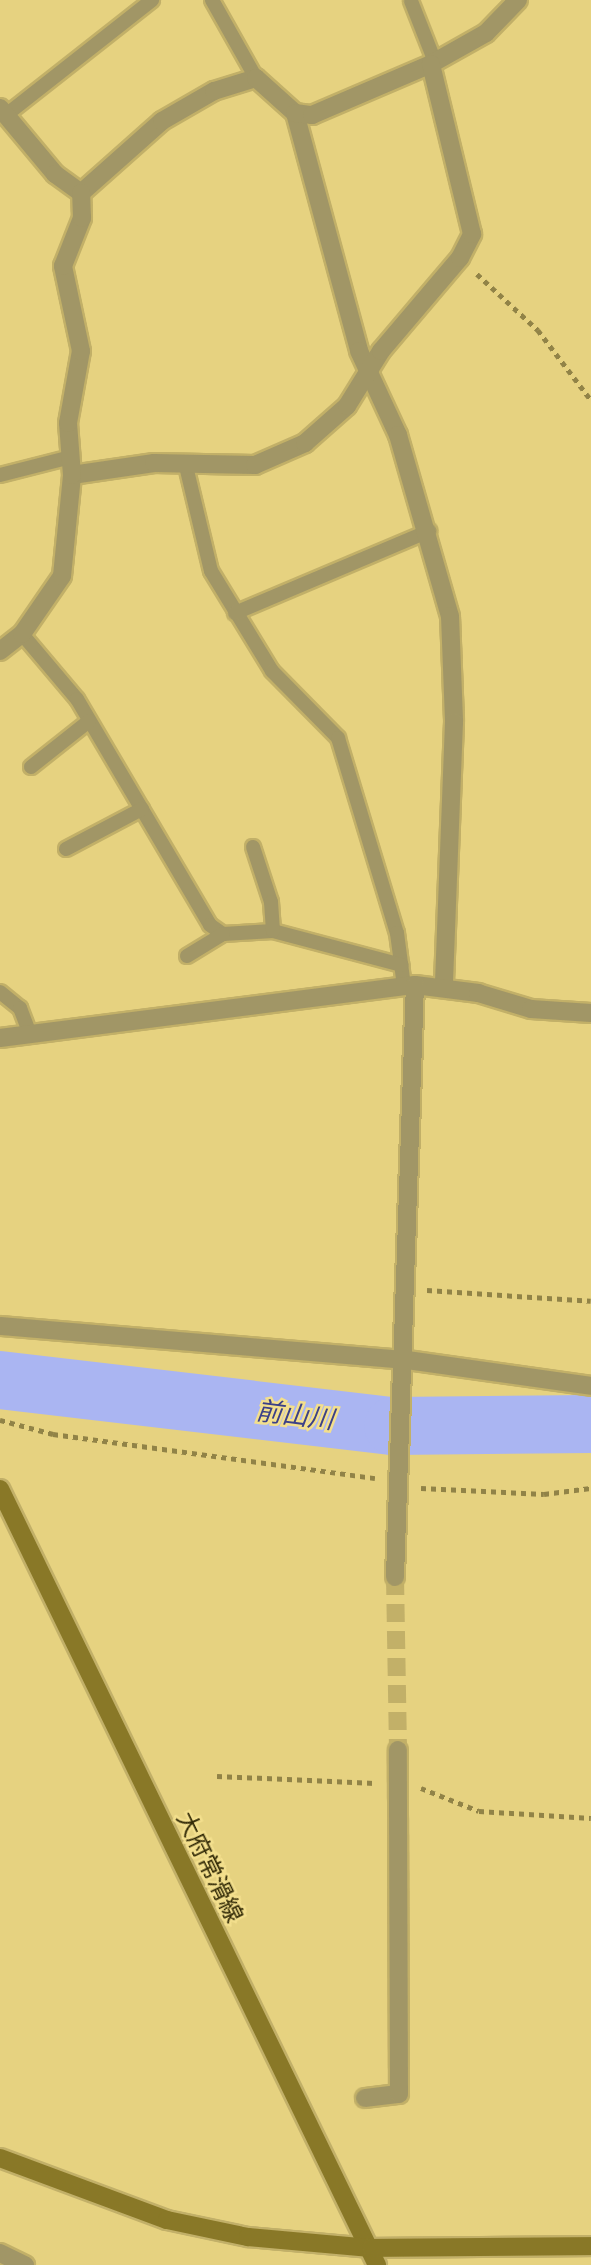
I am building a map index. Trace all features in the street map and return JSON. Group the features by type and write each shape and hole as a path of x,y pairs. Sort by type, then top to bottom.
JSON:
{"main road":[{"name":"大府常滑線","path":"0,1489 374,2256"},
{"path":"0,2158 167,2220 248,2237 374,2256 591,2246"}],"street":[{"path":"295,113 312,115 433,63 486,33 518,0"},
{"path":"70,467 185,463 256,465 281,457 328,426 368,370 460,258 472,234 433,63"},
{"path":"81,193 162,121 214,91 257,78 295,113 368,370 398,435 429,531 450,616 454,669 444,987"},
{"path":"3,112 55,174 81,193"},
{"path":"0,652 22,634 62,576 81,351 63,267 82,218 81,193"},
{"path":"395,1577 397,1455 406,1367 409,1289 410,985"},
{"path":"0,1038 410,985 444,987 531,1009 591,1013"},
{"path":"0,1326 591,1386"},
{"path":"365,2098 399,2094 398,1750"},
{"path":"0,2253 25,2265"}],"lane":[{"path":"3,112 152,0"},
{"path":"212,0 257,78"},
{"path":"411,1 433,63"},
{"path":"185,463 211,571 234,613 272,671 338,738 410,985"},
{"path":"0,475 70,467"},
{"path":"234,613 429,531"},
{"path":"22,634 89,721 210,925 223,934"},
{"path":"31,767 89,721"},
{"path":"66,849 142,809"},
{"path":"253,847 271,902 273,931"},
{"path":"187,956 223,934 273,931 402,965"},
{"path":"0,992 20,1008 30,1034"}],"path":[{"path":"460,258 538,330 591,400"},
{"path":"409,1289 591,1301"},
{"path":"0,1420 53,1434 397,1483 544,1494 591,1488"}],"waterway":[{"name":"前山川","path":"0,1380 393,1426 591,1424"}],"tunnel":[{"path":"395,1577 398,1750"}]}
